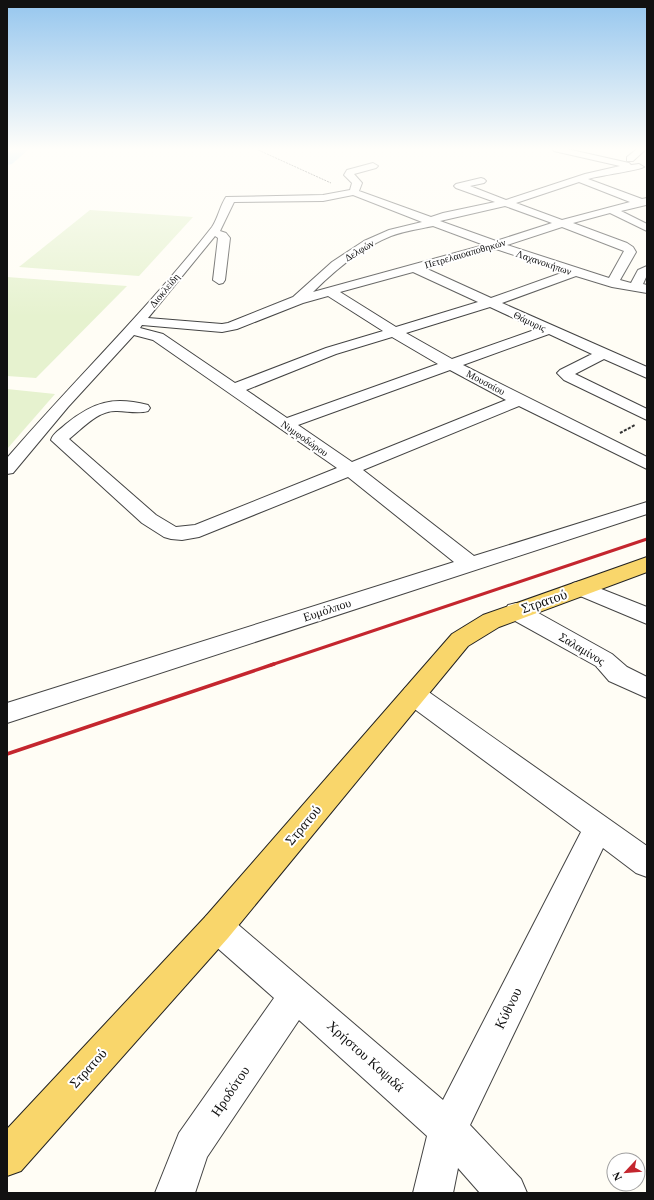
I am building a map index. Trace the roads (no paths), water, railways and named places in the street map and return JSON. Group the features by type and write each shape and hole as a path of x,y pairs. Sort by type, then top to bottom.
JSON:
{"main road":[{"name":"Στρατού","path":"7,1157 217,927 460,640 491,621 647,564"}],"street":[{"name":"Διοκλείδη","path":"7,469 62,404 134,325 198,263 211,228 228,205"},
{"name":"Λαχανοκήπων","path":"389,205 496,245 576,272 612,283 641,288"},
{"name":"Δελφών","path":"298,300 318,278 344,259 381,236 434,222 435,219 443,216 496,205"},
{"path":"511,205 623,245 629,249 630,252 612,283"},
{"name":"Πετρελαιοαποθηκών","path":"134,325 175,324 222,328 232,326 298,300 496,245 610,209 629,205"},
{"path":"610,209 647,228"},
{"path":"211,228 222,234 224,238 218,280"},
{"path":"198,263 220,265"},
{"name":"Θάμυρις","path":"414,268 647,373"},
{"path":"641,288 642,273 647,270"},
{"path":"234,388 331,352 492,302 576,272"},
{"name":"Μουσαίου","path":"329,291 395,332 452,364 519,400 606,440 647,464"},
{"path":"158,337 175,324"},
{"name":"Νυμφοδώρου","path":"134,325 158,337 350,469 470,564"},
{"path":"285,424 549,330"},
{"path":"603,354 565,373 569,377 644,418"},
{"path":"142,408 107,406 96,412 60,438 60,440 149,519 171,533 182,534 199,531 519,400"},
{"path":"62,404 96,412"},
{"name":"Ευμόλπου","path":"7,713 647,508"},
{"path":"580,588 647,616"},
{"name":"Σαλαμίνος","path":"516,611 604,660 618,674 647,688"},
{"path":"414,695 597,829 647,863"},
{"name":"Κύθνου","path":"433,1193 448,1129 597,829"},
{"name":"Χρήστου Κοψιδά","path":"217,927 296,994 448,1129 507,1193"},
{"name":"Ηροδότου","path":"175,1193 192,1146 296,994"}],"railway":[{"path":"271,665 647,539"},
{"path":"7,754 274,664"}]}
